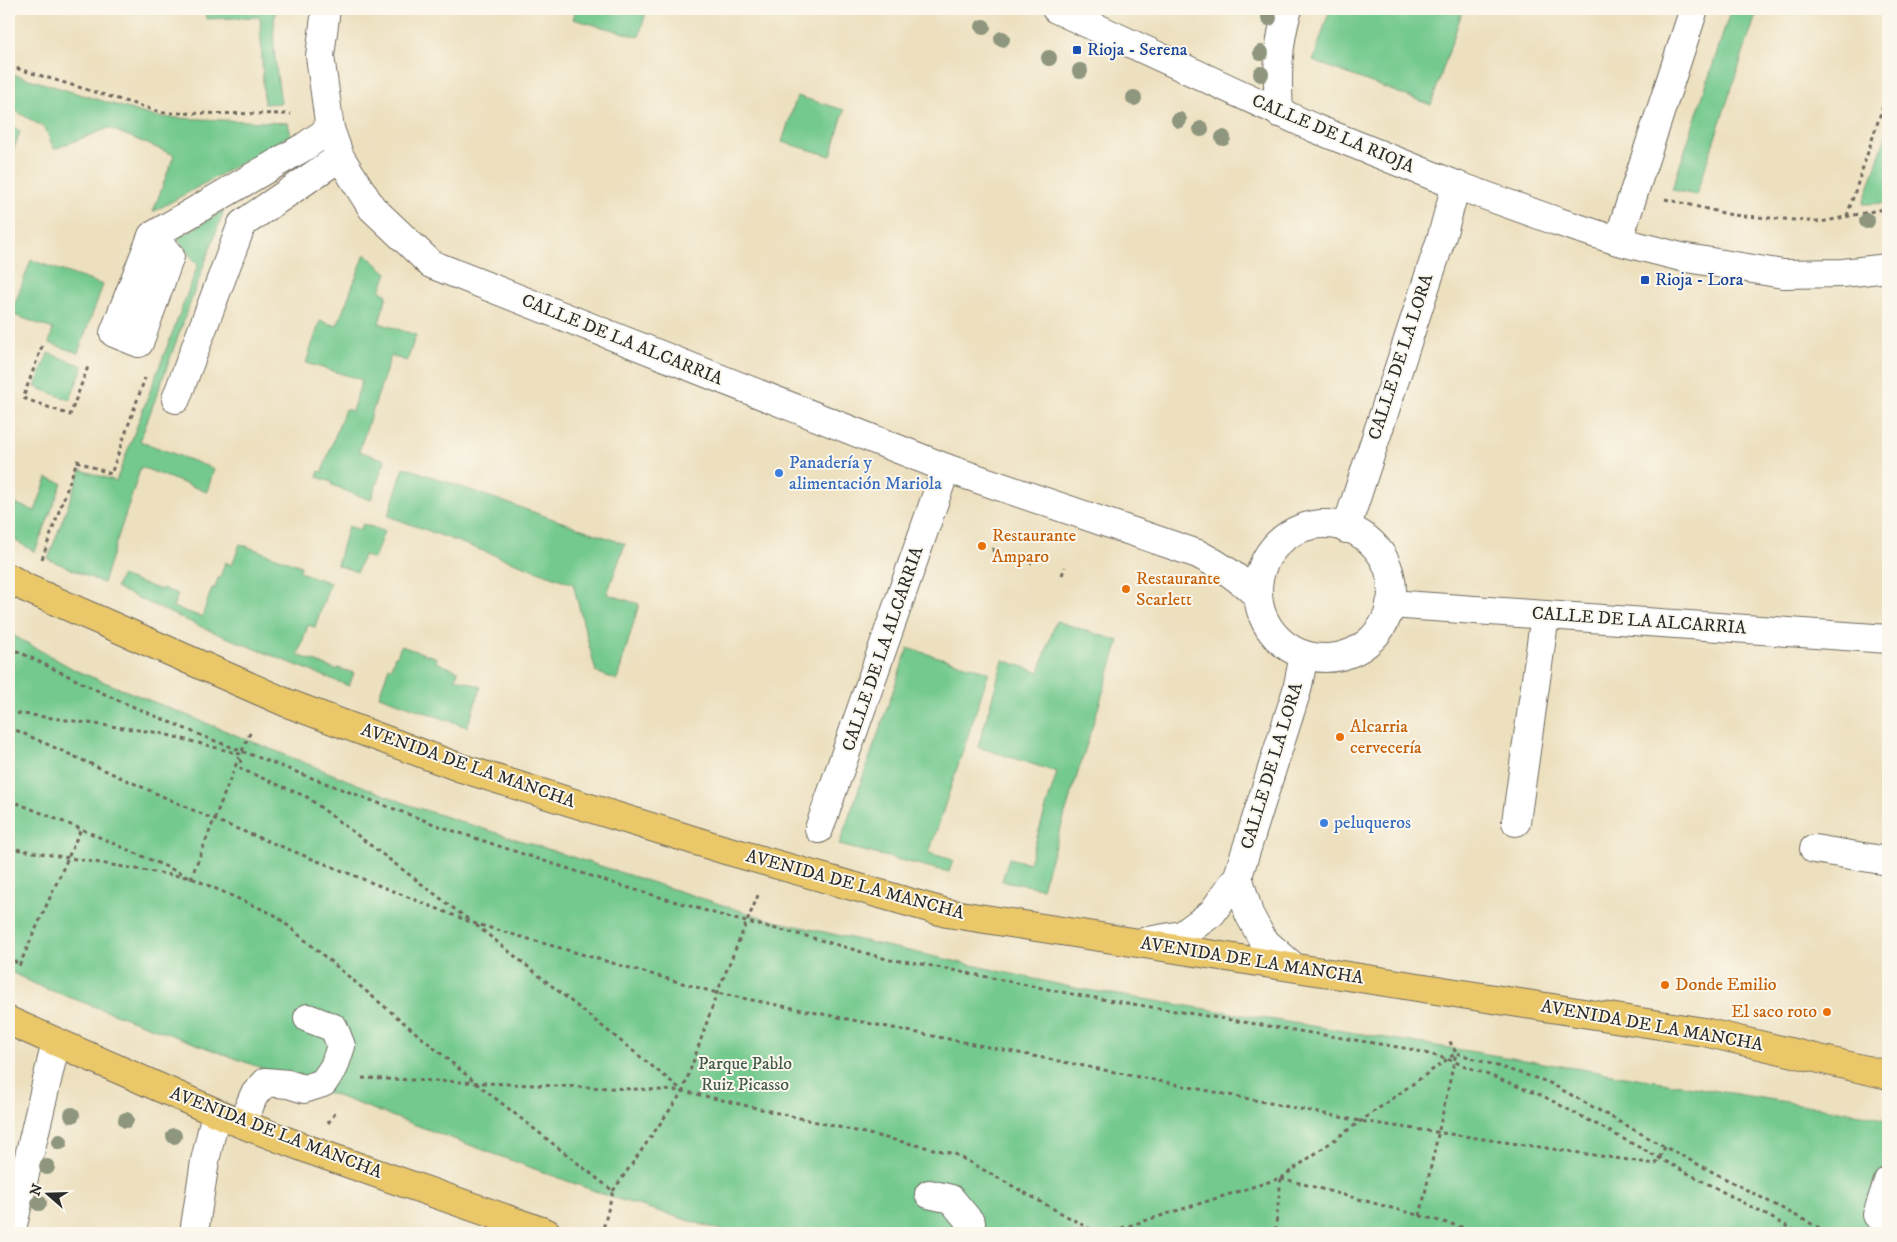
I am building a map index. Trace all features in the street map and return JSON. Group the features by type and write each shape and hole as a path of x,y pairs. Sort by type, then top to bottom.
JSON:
{"main road":[{"name":"AVENIDA DE LA MANCHA","path":"9,578 26,588 287,703 461,768 722,849 947,912 1704,1032 1888,1075"},
{"name":"AVENIDA DE LA MANCHA","path":"9,1021 242,1124 310,1150 547,1233"}],"street":[{"name":"CALLE DE LA ALCARRIA","path":"326,9 320,56 330,129 340,157 372,208 431,264 946,468 1198,554 1242,580 1258,596"},
{"name":"CALLE DE LA RIOJA","path":"1056,9 1279,113 1456,186 1618,241 1681,257 1784,274 1843,273 1888,268"},
{"path":"1279,113 1277,71 1280,32 1288,9"},
{"path":"1618,241 1694,9"},
{"path":"152,236 304,147 330,129"},
{"path":"176,400 242,224 340,157"},
{"name":"CALLE DE LA LORA","path":"1346,528 1442,236 1456,186"},
{"name":"CALLE DE LA ALCARRIA","path":"819,829 946,468"},
{"path":"1318,525 1346,528 1366,538 1380,554 1389,572 1391,583 1390,604 1384,623 1378,632 1363,646 1345,655 1324,659 1304,655 1286,646 1272,633 1262,615 1258,596 1259,576 1267,557 1280,541 1298,530 1318,525"},
{"name":"CALLE DE LA ALCARRIA","path":"1390,604 1888,639"},
{"path":"1516,822 1545,615"},
{"name":"CALLE DE LA LORA","path":"1138,943 1182,934 1212,913 1238,876 1297,690 1304,655"},
{"path":"1814,849 1888,861"},
{"path":"1238,876 1249,914 1263,940 1294,967"},
{"path":"242,1124 254,1095 266,1082 288,1084 304,1089 323,1083 334,1067 342,1046 334,1028 308,1018"},
{"path":"11,1233 56,1042"},
{"path":"194,1233 205,1161 216,1113"},
{"path":"1877,1215 1888,1180"},
{"path":"929,1194 951,1199 971,1223 970,1233"}],"path":[{"path":"9,66 164,113 291,114"},
{"path":"1847,217 1888,91"},
{"path":"1635,191 1732,215 1821,222 1888,208"},
{"path":"42,346 23,398 70,415 90,364"},
{"path":"42,559 77,461 111,474 145,378"},
{"path":"993,552 994,545"},
{"path":"1030,564 1032,556"},
{"path":"1062,575 1065,567"},
{"path":"9,647 115,699 241,752 442,827 619,885 747,922 806,936 883,959 912,962 1076,996 1410,1049 1454,1061 1543,1096 1800,1233"},
{"path":"9,712 160,733 241,752"},
{"path":"9,727 215,820 474,923 717,993 1360,1121 1656,1164 1665,1147"},
{"path":"192,878 241,752 252,732"},
{"path":"241,752 242,769 306,797 474,923 684,1091"},
{"path":"9,800 81,829 275,916 476,1083 613,1191"},
{"path":"9,954 19,966 81,829"},
{"path":"9,848 192,878"},
{"path":"602,1233 613,1191 684,1091 717,993 758,893"},
{"path":"1420,1216 1456,1053 1448,1038"},
{"path":"1106,1233 1281,1178 1456,1053"},
{"path":"1456,1053 1548,1082 1665,1147 1829,1233"},
{"path":"360,1078 684,1091 955,1154 1097,1233"},
{"path":"310,1150 338,1110"},
{"path":"1281,1178 1484,1233"},
{"path":"1275,1233 1281,1178"}],"green space":[{"path":"205,9 276,9 274,44 281,103 264,104 260,17 206,19"},
{"path":"576,9 647,9 639,37 573,19"},
{"path":"1330,9 1463,9 1431,105 1313,61"},
{"path":"1731,9 1758,9 1696,195 1672,190"},
{"path":"9,73 156,117 288,123 291,135 153,212 174,155 109,128 54,149 45,128 9,107"},
{"path":"797,96 844,110 831,156 782,142"},
{"path":"9,125 20,131 9,163"},
{"path":"1888,130 1888,203 1863,204"},
{"path":"224,210 140,441 214,469 207,492 141,467 103,583 48,559 81,470 116,481 198,265 177,239"},
{"path":"365,254 387,273 380,291 387,295 379,323 416,335 407,361 391,356 359,451 385,460 371,500 343,490 332,485 332,482 317,477 319,471 322,472 345,409 352,411 362,380 306,363 320,321 337,326"},
{"path":"31,260 103,285 78,353 49,343 53,329 11,314"},
{"path":"48,353 83,366 70,400 35,387"},
{"path":"404,467 625,544 607,594 639,604 617,680 596,672 573,584 388,516"},
{"path":"47,478 62,483 35,552 9,537 9,501 35,511"},
{"path":"363,524 384,531 374,559 363,555 357,572 337,565 348,526 360,530"},
{"path":"240,544 301,566 300,572 330,583 315,627 308,625 298,655 337,670 338,668 354,673 349,686 208,630 116,588 121,576 161,590 162,588 178,594 173,607 202,617 212,588 215,588 218,578 220,578 225,562 232,565"},
{"path":"1056,621 1119,641 1042,888 1002,881 1009,858 1029,863 1057,772 978,747 1003,660 1039,672"},
{"name":"Parque Pablo Ruiz Picasso","path":"9,633 77,671 412,806 770,920 1075,988 1874,1116 1888,1121 1888,1233 730,1233 608,1196 39,986 9,971"},
{"path":"401,646 437,658 436,662 458,671 456,678 481,687 467,727 379,696 389,667 391,668"},
{"path":"908,648 989,672 929,853 953,860 949,872 839,845"}],"place":[{"name":"Rioja - Serena","path":"1077,50"},
{"name":"Rioja - Lora","path":"1645,280"},
{"name":"Panadería y alimentación Mariola","path":"779,473"},
{"name":"Restaurante Amparo","path":"982,546"},
{"name":"Restaurante Scarlett","path":"1126,589"},
{"name":"Alcarria cervecería","path":"1340,737"},
{"name":"peluqueros","path":"1324,823"},
{"name":"Donde Emilio","path":"1665,985"},
{"name":"El saco roto","path":"1827,1012"}]}
